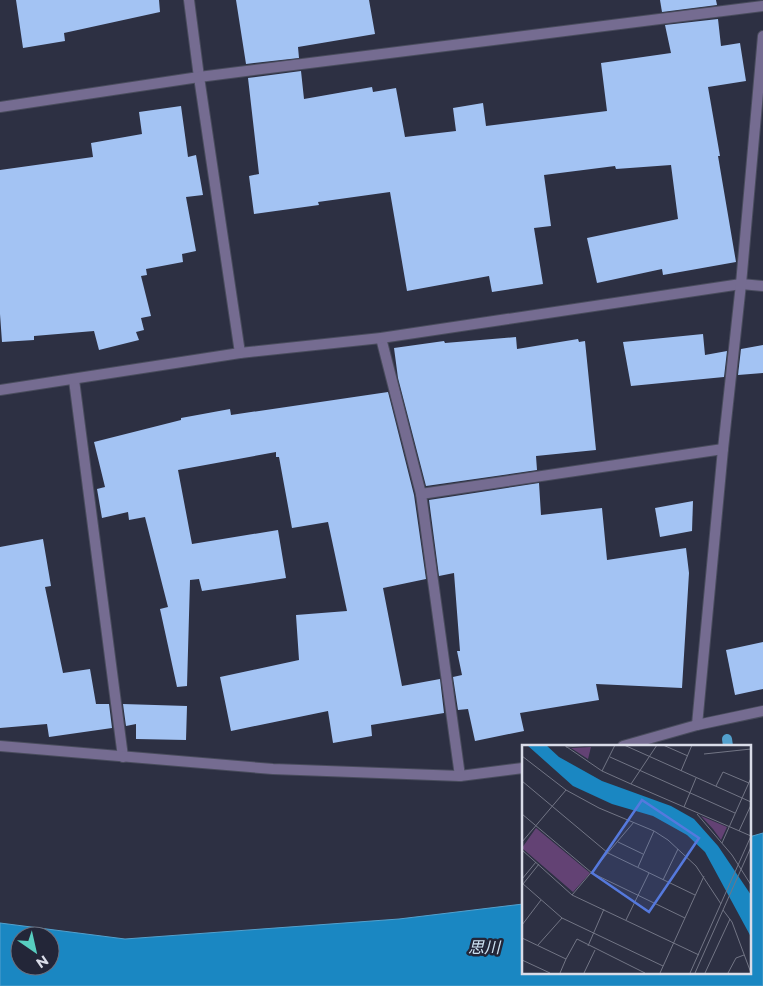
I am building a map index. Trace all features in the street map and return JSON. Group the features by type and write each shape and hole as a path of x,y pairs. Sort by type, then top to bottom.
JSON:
{"street":[{"path":"188,0 240,353"},
{"path":"0,107 199,78 763,6"},
{"path":"697,725 723,449 741,284 763,36"},
{"path":"0,390 240,353 381,338 741,284 763,286"},
{"path":"381,338 421,494 460,776"},
{"path":"74,380 123,757"},
{"path":"421,494 723,449"},
{"path":"627,745 697,725 763,711"},
{"path":"0,746 273,769 460,776 522,768"}],"water":[{"name":"思川","path":"763,833 763,986 0,986 0,923 23,926 10,926 10,976 60,976 60,931 125,939 399,919 522,904 522,974 750,974 750,837"}],"building":[{"path":"16,0 159,0 160,12 64,33 65,41 23,48"},
{"path":"236,0 369,0 375,34 298,47 299,58 246,64"},
{"path":"660,0 716,0 717,5 662,12"},
{"path":"718,19 721,46 740,43 746,81 708,87 736,262 663,275 662,269 597,283 587,238 678,219 671,165 616,169 615,166 544,175 551,226 534,228 543,284 492,292 489,276 407,291 390,192 318,202 319,205 254,214 249,176 259,174 248,78 301,71 304,99 372,87 373,92 396,88 405,137 456,131 453,108 483,103 486,126 607,111 601,63 671,53 665,25"},
{"path":"181,106 188,157 196,155 203,195 186,197 196,251 182,254 183,262 146,269 147,275 141,276 151,316 141,318 144,330 136,332 139,340 99,350 94,331 34,336 34,340 2,342 0,314 0,170 93,157 91,143 142,134 139,112"},
{"path":"703,334 705,355 727,351 724,377 631,386 623,342"},
{"path":"516,337 517,349 578,339 579,342 585,341 596,450 536,456 537,470 426,486 398,378 394,348 444,341 445,343"},
{"path":"763,345 763,373 738,375 741,349"},
{"path":"388,392 414,495 426,579 383,588 402,686 440,679 444,713 371,725 372,736 333,743 328,711 231,731 220,677 299,660 296,615 347,611 328,522 292,528 279,457 276,457 276,452 178,470 192,544 278,530 286,578 202,591 199,579 190,580 187,686 177,687 160,609 168,607 145,517 129,520 128,512 102,518 97,489 105,487 94,442 181,420 181,418 230,409 231,415"},
{"path":"539,483 541,515 602,508 607,560 686,548 689,573 682,688 596,684 599,700 520,713 524,731 475,741 468,709 458,710 453,677 462,675 457,651 460,651 454,573 439,576 429,500"},
{"path":"693,501 692,531 660,537 655,508"},
{"path":"43,539 51,586 45,587 63,673 90,669 96,704 109,704 112,728 49,737 47,724 0,728 0,547"},
{"path":"763,642 763,689 735,695 726,650"},
{"path":"123,704 187,706 186,740 136,739 136,724 126,726"}],"waterway":[{"path":"727,739 728,745"}]}
